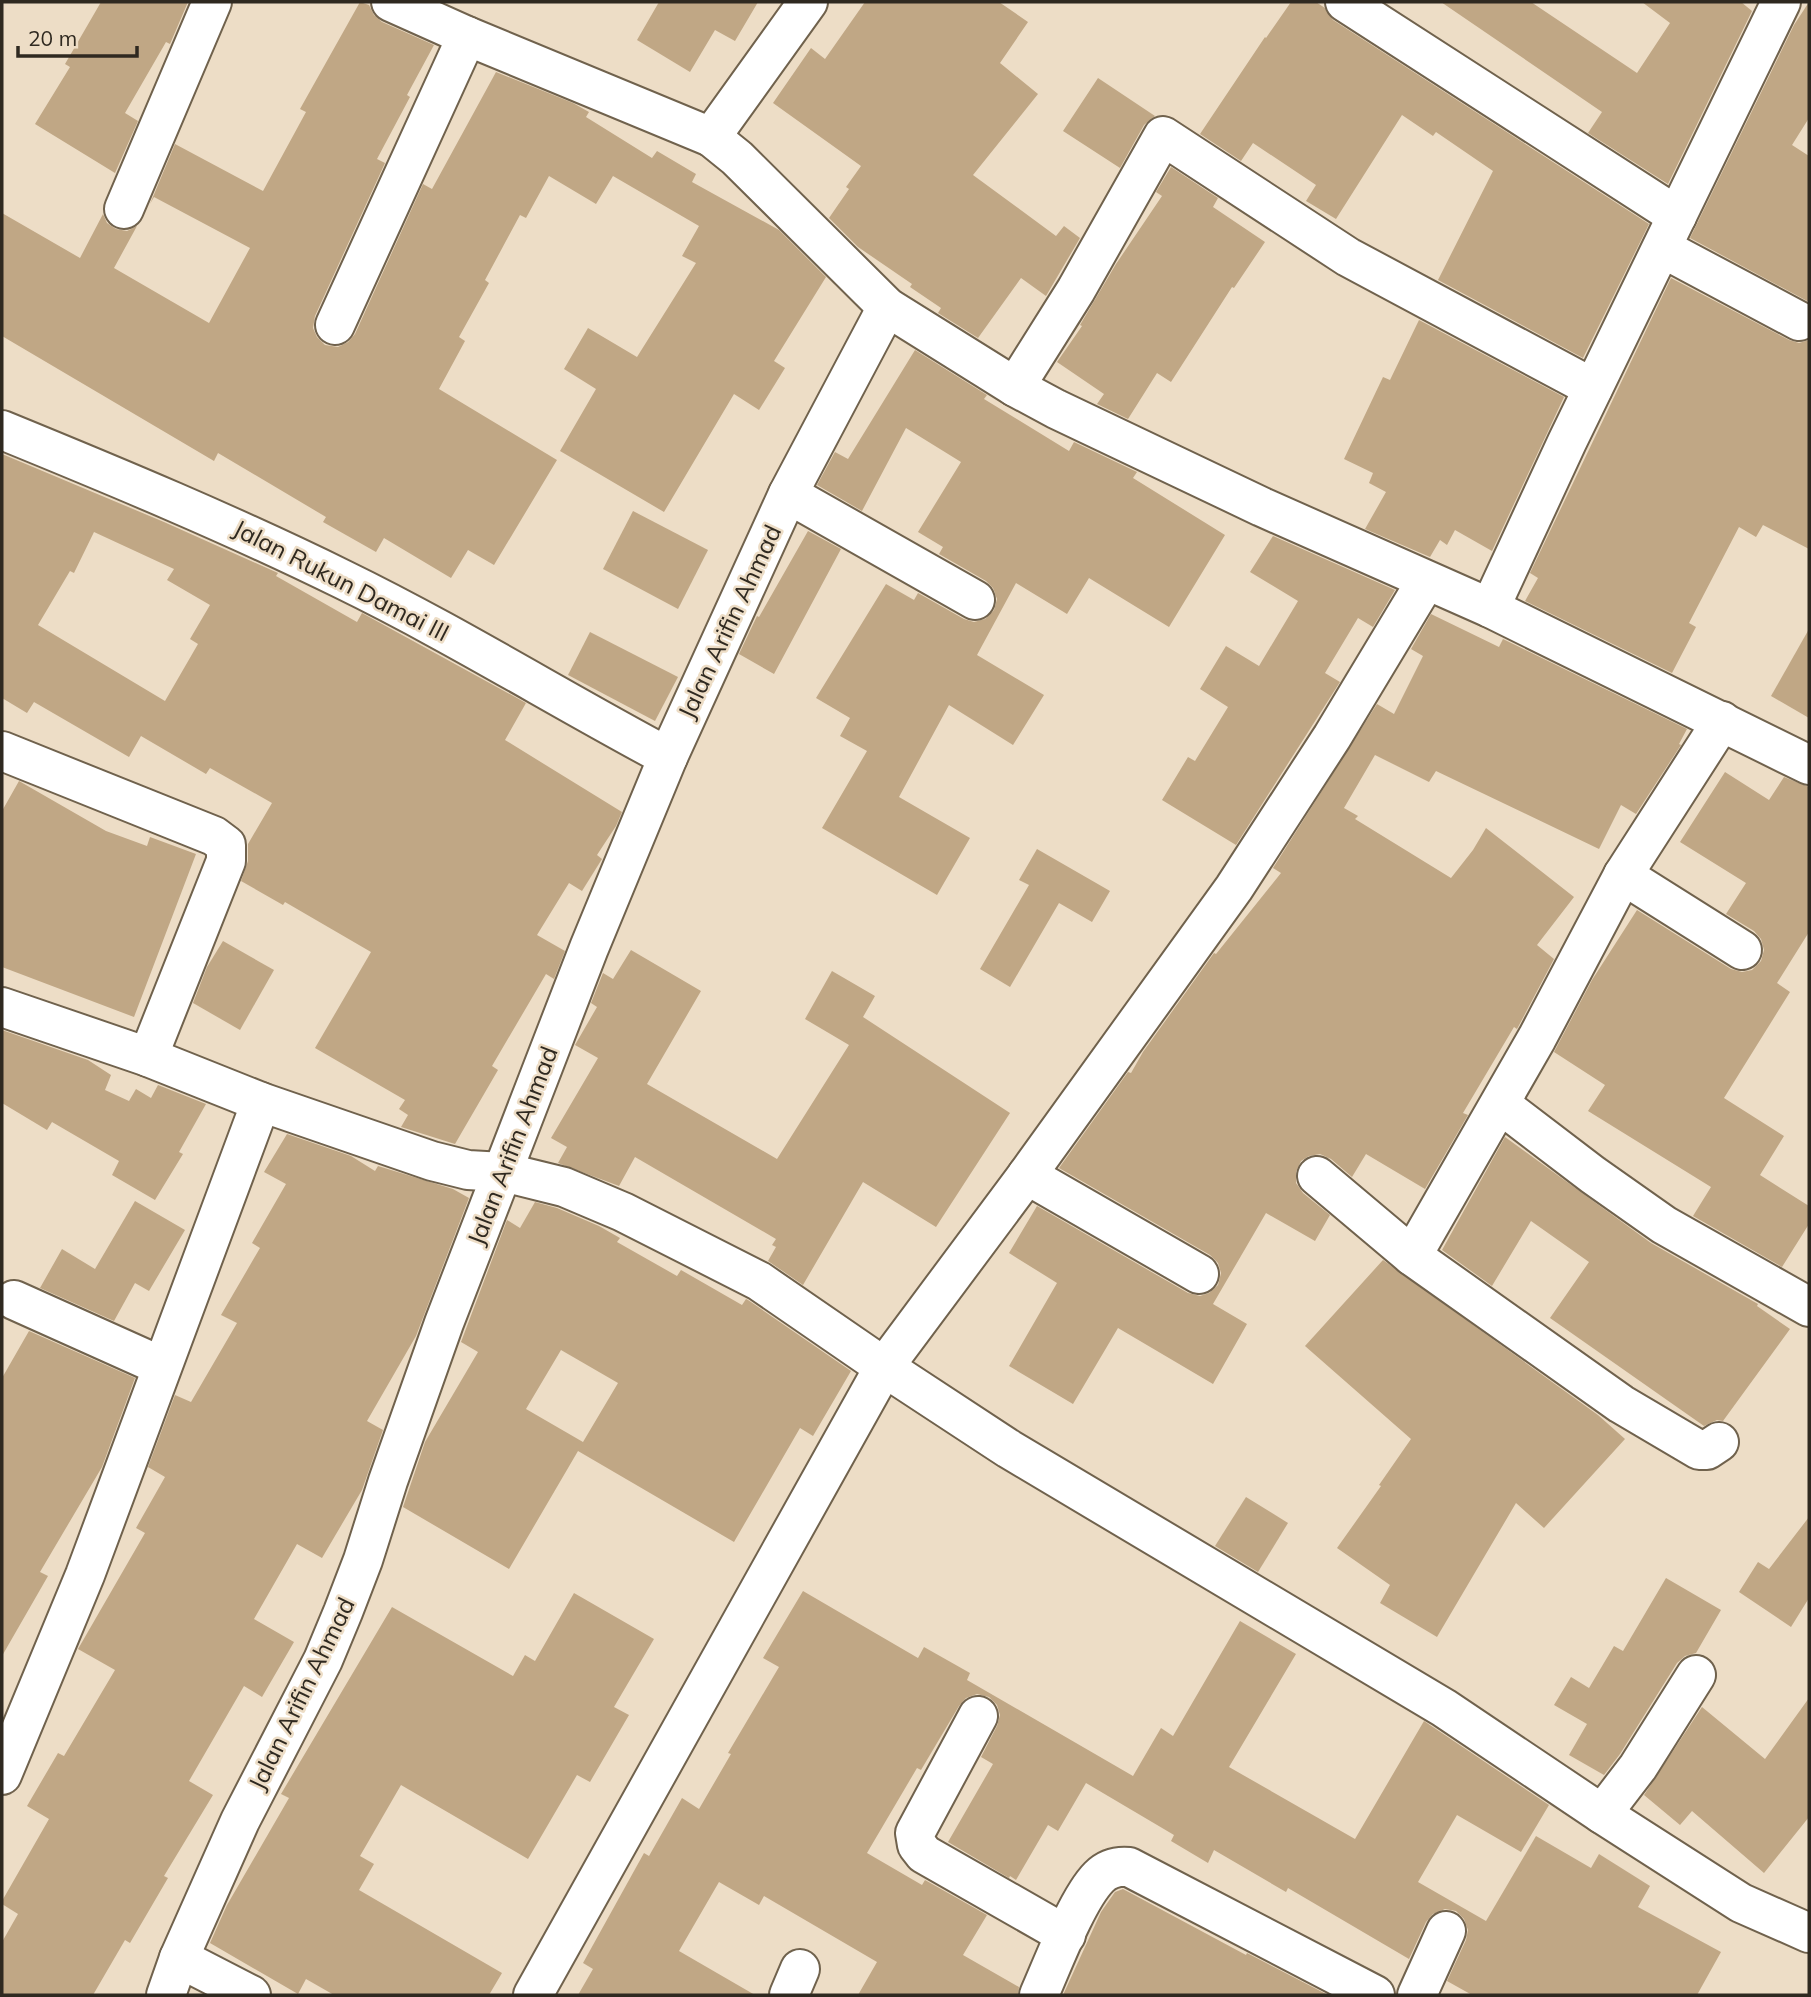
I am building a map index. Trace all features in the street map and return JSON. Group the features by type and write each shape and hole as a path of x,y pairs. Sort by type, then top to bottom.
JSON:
{"street":[{"path":"124,209 212,2"},
{"path":"391,2 711,137 737,158 887,307 1015,387 1262,507 1490,608 1809,765"},
{"path":"711,137 808,2"},
{"path":"1345,2 1799,321"},
{"path":"1490,608 1593,388 1781,2"},
{"path":"335,325 467,36"},
{"path":"1015,387 1076,290 1163,136 1348,257 1593,388"},
{"name":"Jalan Arifin Ahmad","path":"166,1995 240,1821 302,1703 343,1612 444,1323 589,948 668,757 788,494 887,307"},
{"name":"Jalan Rukun Damai III","path":"2,430 187,506 344,580 455,638 575,708 668,757"},
{"path":"788,494 975,600"},
{"path":"533,1995 884,1367 1027,1175 1234,888 1332,737 1426,581"},
{"path":"1412,1256 1500,1104 1623,875 1722,721"},
{"path":"2,751 215,836 226,845 226,861 148,1057"},
{"path":"1623,875 1742,950"},
{"path":"2,1007 148,1057 261,1102 432,1161 468,1170 503,1172 564,1187 623,1212 759,1280 1009,1449 1444,1708 1741,1903 1809,1933"},
{"path":"2,1775 85,1575 261,1102"},
{"path":"1500,1104 1664,1225 1809,1307"},
{"path":"1027,1175 1199,1275"},
{"path":"1317,1176 1412,1256 1621,1404 1699,1450 1707,1450 1719,1442"},
{"path":"15,1300 161,1366"},
{"path":"1602,1814 1638,1767 1696,1675"},
{"path":"978,1716 915,1833 916,1845 924,1854 1066,1935"},
{"path":"1039,1995 1066,1935 1100,1877 1119,1866 1129,1867 1375,1995"},
{"path":"1417,1995 1447,1931"},
{"path":"180,1958 251,1995"}],"building":[{"path":"101,2 188,2 170,44 166,42 125,113 138,121 115,173 35,124 70,67 65,64"},
{"path":"360,2 369,5 374,15 382,22 434,45 377,159 385,163 315,316 313,328 325,345 338,347 348,342 355,334 423,184 432,189 496,72 573,103 589,112 586,117 652,158 657,151 696,174 692,182 779,230 826,277 774,361 785,368 759,410 734,394 664,512 560,451 596,389 564,369 588,328 637,357 696,263 682,256 699,226 613,176 596,204 549,176 526,218 520,215 485,280 489,283 459,337 465,341 439,389 557,460 494,565 468,550 451,578 384,538 376,552 323,522 326,517 218,453 214,461 2,336 2,213 80,258 103,214 107,223 116,229 127,231 137,226 114,268 209,323 250,248 154,197 150,204 175,144 263,191 306,112 300,109"},
{"path":"659,2 758,2 735,41 715,30 690,72 637,40"},
{"path":"865,2 999,2 1028,22 1000,63 1038,94 973,175 1056,236 1064,226 1080,238 1046,296 1021,278 978,338 938,313 941,308 910,287 912,284 858,247 829,218 861,166 773,103 811,48 825,59"},
{"path":"1291,2 1316,2 1325,8 1333,20 1649,224 1583,358 1438,280 1493,171 1436,132 1433,136 1402,115 1336,219 1306,201 1316,185 1253,143 1241,161 1200,134"},
{"path":"1441,2 1531,2 1637,73 1670,23 1642,2 1741,2 1752,11 1668,184 1588,133 1602,112"},
{"path":"1809,2 1809,118 1792,145 1809,156 1809,302 1690,238 1794,25"},
{"path":"1098,78 1155,116 1144,125 1120,168 1063,131"},
{"path":"1171,167 1218,198 1213,207 1265,242 1234,288 1232,287 1171,382 1157,373 1128,419 1097,404 1104,394 1057,362 1082,326 1080,325 1116,264 1162,196 1156,192"},
{"path":"1671,278 1789,340 1799,343 1809,340 1809,549 1763,525 1756,537 1739,527 1689,623 1696,627 1672,673 1525,601 1538,578 1530,573"},
{"path":"1419,320 1564,397 1492,551 1455,530 1447,545 1440,540 1430,557 1365,529 1386,492 1369,483 1373,473 1344,459 1383,377 1390,380"},
{"path":"915,350 987,395 984,399 1069,451 1074,442 1137,472 1133,478 1225,535 1169,627 1089,578 1067,614 1016,583 977,655 1044,695 1013,745 949,705 899,797 970,838 937,895 822,828 867,751 840,736 850,718 816,698 886,584 914,600 918,593 974,622 985,619 994,610 997,599 993,588 986,581 939,554 943,547 918,532 961,462 906,428 862,511 817,485 835,452 848,459"},
{"path":"2,454 278,573 276,576 357,622 362,613 526,703 505,740 622,812 597,855 602,859 582,891 569,883 537,935 565,951 554,979 546,974 492,1066 498,1070 455,1144 401,1127 408,1115 399,1109 405,1100 315,1048 371,952 285,902 283,905 241,881 248,861 248,844 272,803 210,768 206,774 141,736 129,757 34,702 27,713 2,698","holes":["94,532 174,569 167,580 210,605 190,639 198,644 165,701 38,625 70,571 74,573"]},
{"path":"633,511 708,550 678,609 603,569"},
{"path":"808,531 841,549 774,674 739,654 757,616 759,617"},
{"path":"1273,536 1395,590 1373,627 1358,618 1325,673 1340,682 1236,845 1162,800 1188,757 1195,761 1228,707 1200,689 1226,646 1259,666 1298,601 1250,572"},
{"path":"1431,614 1499,647 1503,639 1687,729 1679,744 1681,745 1636,814 1621,805 1599,849 1436,771 1429,782 1375,755 1344,808 1358,816 1355,819 1451,878 1486,828 1574,897 1537,945 1554,959 1517,1029 1514,1027 1463,1113 1468,1115 1425,1189 1366,1154 1352,1177 1331,1159 1320,1154 1309,1156 1301,1161 1296,1172 1296,1183 1303,1193 1330,1215 1315,1241 1266,1213 1213,1304 1247,1324 1213,1384 1118,1328 1073,1404 1009,1366 1057,1283 1009,1253 1037,1206 1188,1293 1200,1296 1209,1293 1218,1285 1221,1273 1218,1263 1210,1255 1059,1168 1128,1072 1131,1073 1214,953 1216,954 1281,873 1273,868 1377,704 1394,714 1423,656 1411,649"},
{"path":"1809,629 1809,718 1771,696"},
{"path":"590,632 678,677 655,721 568,675"},
{"path":"1725,772 1769,800 1784,777 1809,787 1809,932 1777,983 1790,992 1724,1098 1784,1136 1760,1175 1809,1206 1809,1224 1782,1267 1693,1216 1711,1187 1588,1111 1605,1085 1554,1052 1592,980 1637,910 1731,969 1742,972 1752,970 1761,961 1764,950 1761,939 1754,931 1726,914 1746,883 1680,842"},
{"path":"19,781 106,831 147,846 150,837 196,854 134,1017 2,967 2,811"},
{"path":"1037,849 1110,891 1092,922 1059,903 1010,987 980,969 1029,885 1019,880"},
{"path":"223,941 274,970 240,1030 193,1003 207,967"},
{"path":"631,950 701,991 647,1084 777,1159 849,1045 805,1019 832,971 875,996 863,1017 1010,1113 936,1227 863,1182 803,1285 768,1261 776,1247 772,1245 776,1239 635,1157 619,1186 558,1163 567,1147 551,1138 598,1058 575,1045 597,1007 591,1003 603,973 613,979"},
{"path":"2,1030 88,1060 111,1075 105,1090 129,1101 136,1089 151,1098 158,1085 206,1104 179,1152 183,1154 155,1200 112,1175 119,1161 52,1122 47,1130 2,1103"},
{"path":"287,1134 351,1156 375,1171 378,1166 453,1189 469,1198 416,1336 367,1421 383,1430 362,1490 322,1558 297,1544 254,1619 294,1642 262,1697 244,1686 189,1781 213,1795 164,1876 168,1878 130,1943 125,1940 93,1995 2,1995 2,1942 18,1914 2,1904 2,1901 49,1819 27,1806 58,1753 64,1756 115,1670 78,1649 145,1533 136,1528 165,1477 148,1467 175,1395 191,1402 237,1323 221,1315 260,1248 252,1243 286,1184 264,1172"},
{"path":"1505,1137 1651,1243 1758,1304 1757,1306 1790,1329 1723,1421 1717,1420 1704,1426 1550,1318 1589,1262 1531,1221 1492,1286 1442,1250"},
{"path":"135,1201 185,1230 149,1291 135,1283 114,1321 40,1288 62,1249 95,1269"},
{"path":"535,1202 557,1208 599,1226 620,1238 617,1242 677,1276 681,1270 742,1305 748,1300 851,1371 813,1436 800,1428 734,1542 578,1451 509,1569 403,1507 425,1442 478,1352 461,1342 507,1220 520,1228","holes":["561,1350 618,1383 583,1442 526,1409"]},
{"path":"1383,1260 1598,1415 1625,1439 1544,1528 1516,1503 1437,1637 1380,1603 1390,1585 1337,1548 1411,1439 1305,1346"},
{"path":"29,1331 135,1378 102,1467 40,1572 48,1576 2,1656 2,1378"},
{"path":"1246,1497 1288,1523 1258,1572 1215,1546"},
{"path":"1809,1517 1809,1598 1791,1627 1739,1592 1758,1562 1769,1569"},
{"path":"1666,1578 1721,1610 1696,1653 1685,1656 1677,1663 1604,1775 1569,1755 1587,1724 1554,1705 1571,1677 1589,1688 1614,1646 1623,1651"},
{"path":"803,1591 918,1658 924,1647 970,1673 967,1680 1133,1776 1161,1728 1173,1736 1240,1621 1296,1654 1229,1767 1355,1839 1424,1721 1549,1805 1521,1852 1457,1815 1418,1882 1486,1921 1536,1836 1591,1868 1599,1854 1650,1886 1638,1907 1721,1952 1697,1995 1472,1995 1447,1981 1468,1930 1464,1919 1456,1911 1445,1909 1433,1914 1426,1922 1409,1959 1288,1888 1286,1892 1214,1850 1208,1863 1171,1841 1174,1835 1086,1783 1058,1831 1048,1825 1016,1880 1010,1876 1009,1878 948,1842 993,1764 981,1757 1000,1715 997,1705 989,1697 977,1694 966,1698 959,1706 921,1770 917,1768 867,1853 922,1885 925,1880 987,1915 963,1955 1019,1987 1018,1995 858,1995 877,1962 764,1896 759,1905 719,1882 679,1951 755,1995 578,1995 593,1969 583,1963 644,1853 649,1856 682,1798 699,1809 731,1754 728,1753 779,1667 763,1658"},
{"path":"574,1593 654,1639 614,1707 629,1715 590,1782 577,1775 528,1859 401,1785 360,1856 374,1864 359,1890 502,1973 489,1995 334,1995 306,1979 298,1994 210,1943 227,1905 289,1798 281,1794 392,1607 513,1676 525,1655 535,1661"},
{"path":"1809,1698 1809,1817 1764,1873 1692,1811 1680,1825 1644,1795 1702,1707 1765,1759"},
{"path":"1123,1889 1246,1955 1247,1953 1328,1995 1063,1995 1101,1912 1115,1892"}]}
